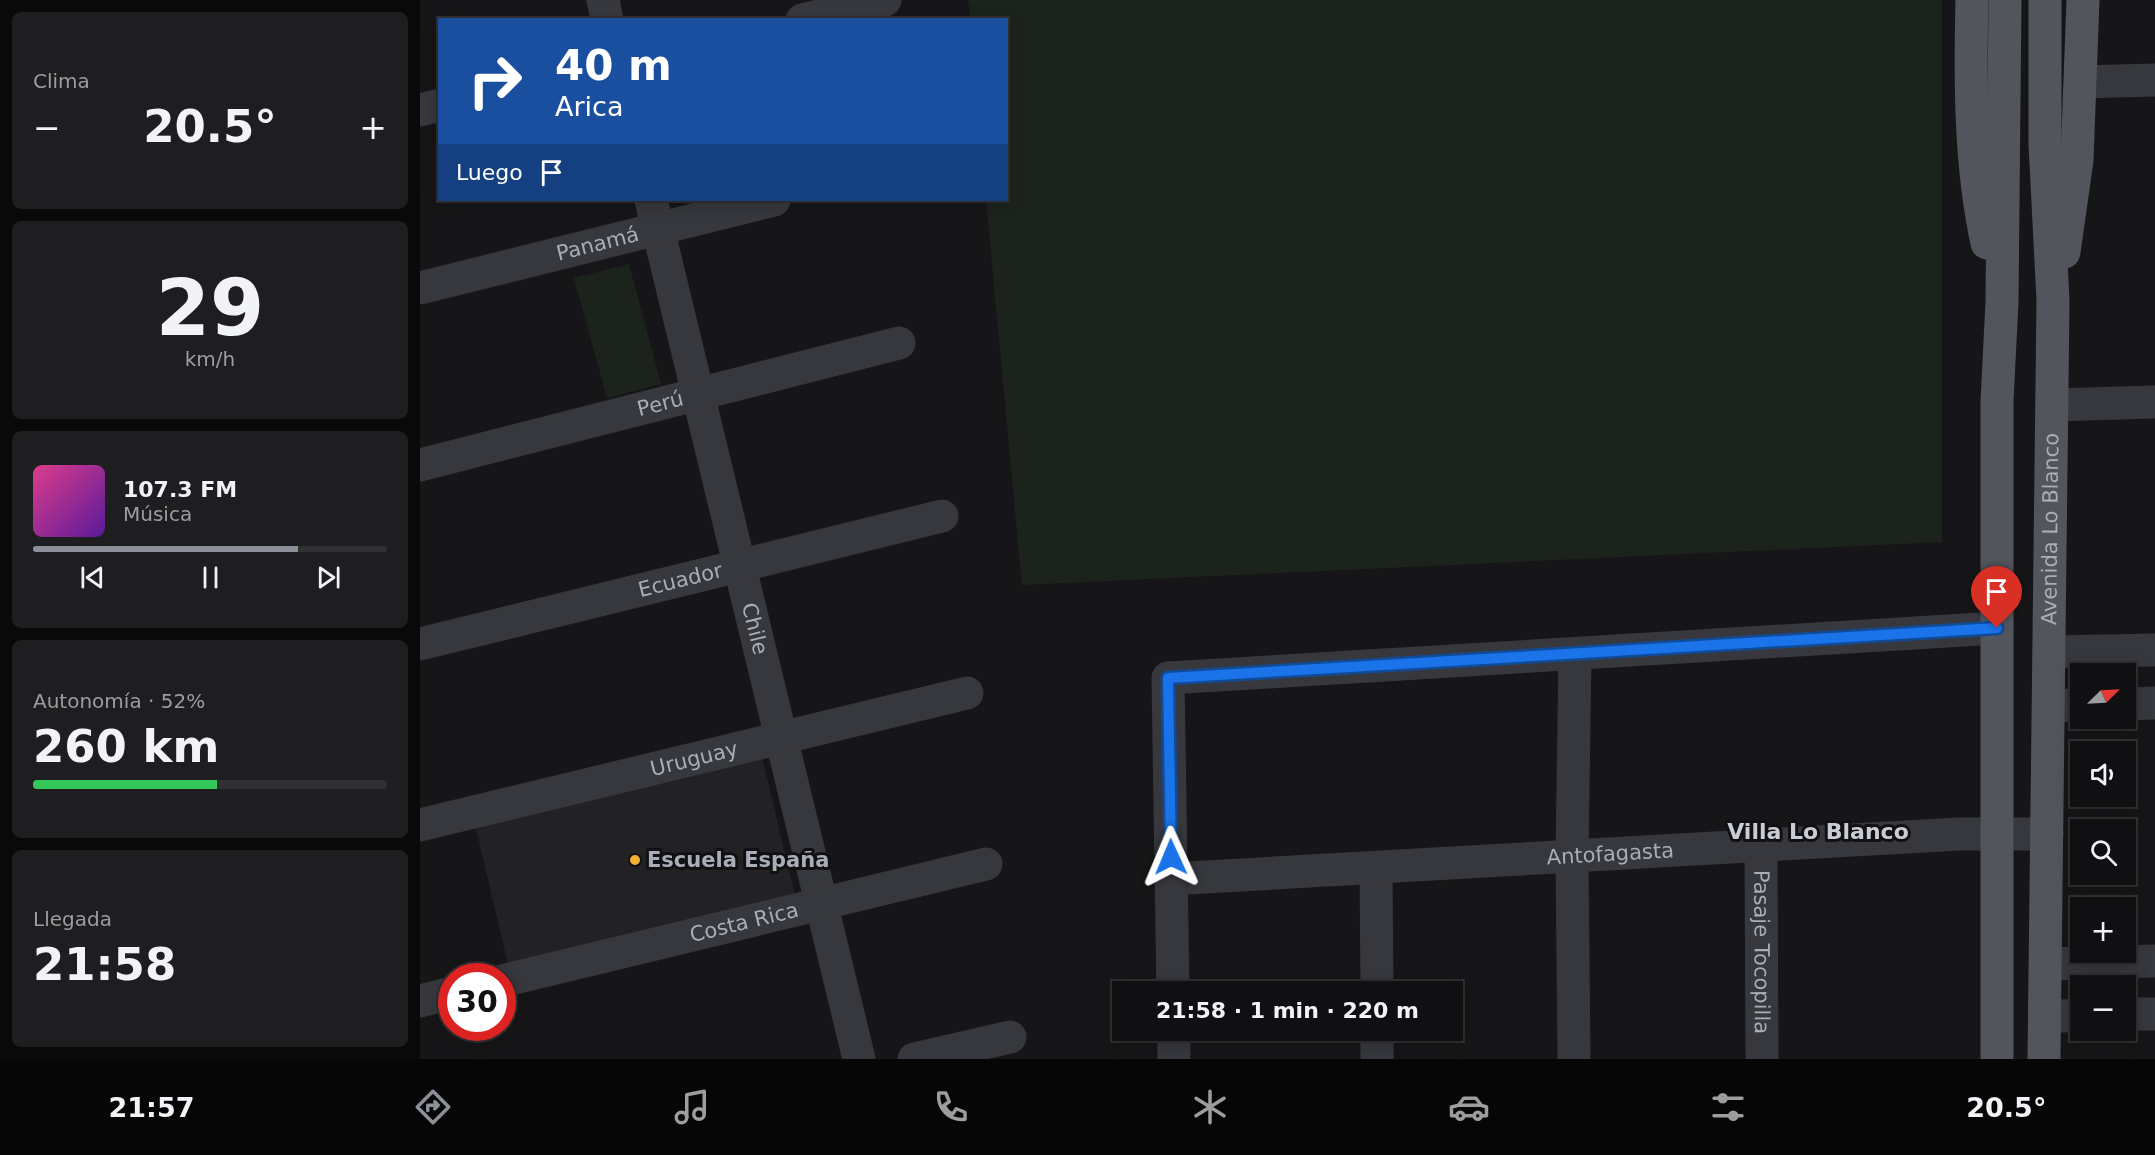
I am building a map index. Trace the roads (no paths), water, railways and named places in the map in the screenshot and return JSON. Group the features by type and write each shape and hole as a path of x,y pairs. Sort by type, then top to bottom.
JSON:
{"main road":[{"path":"1972,0 1970,79 1974,149 1984,229 2002,302"},
{"path":"1997,1059 1997,401 2002,302 2005,0"},
{"name":"Avenida Lo Blanco","path":"2044,1059 2047,834 2065,706 2049,652 2053,300 2045,144 2045,0"},
{"path":"2053,300 2071,211 2081,82 2083,0"}],"street":[{"path":"603,0 607,18"},
{"path":"810,18 885,0"},
{"path":"2081,82 2155,80"},
{"path":"420,110 438,106"},
{"name":"Panamá","path":"420,288 655,214 766,201"},
{"name":"Chile","path":"655,214 738,566 859,1059"},
{"name":"Perú","path":"420,465 899,343"},
{"path":"2052,405 2155,402"},
{"name":"Ecuador","path":"420,644 942,516"},
{"path":"1173,981 1168,678 1997,628"},
{"path":"2049,652 2155,651"},
{"path":"1574,1059 1572,856 1575,654"},
{"name":"Uruguay","path":"420,825 967,693"},
{"path":"2136,704 2155,703"},
{"name":"Antofagasta","path":"1171,879 1997,833 2047,834"},
{"name":"Pasaje Tocopilla","path":"1761,846 1762,1059"},
{"name":"Costa Rica","path":"516,978 986,864"},
{"path":"1376,868 1377,981"},
{"path":"2046,964 2155,961"},
{"path":"420,1000 438,996"},
{"path":"2136,1014 2155,1014"},
{"path":"2045,1017 2070,1016"},
{"path":"914,1059 1010,1037"},
{"path":"1173,1041 1174,1059"},
{"path":"1377,1041 1377,1059"}],"place":[{"name":"Escuela España","path":"635,860"}],"district":[{"name":"Villa Lo Blanco","path":"1818,831"}]}
